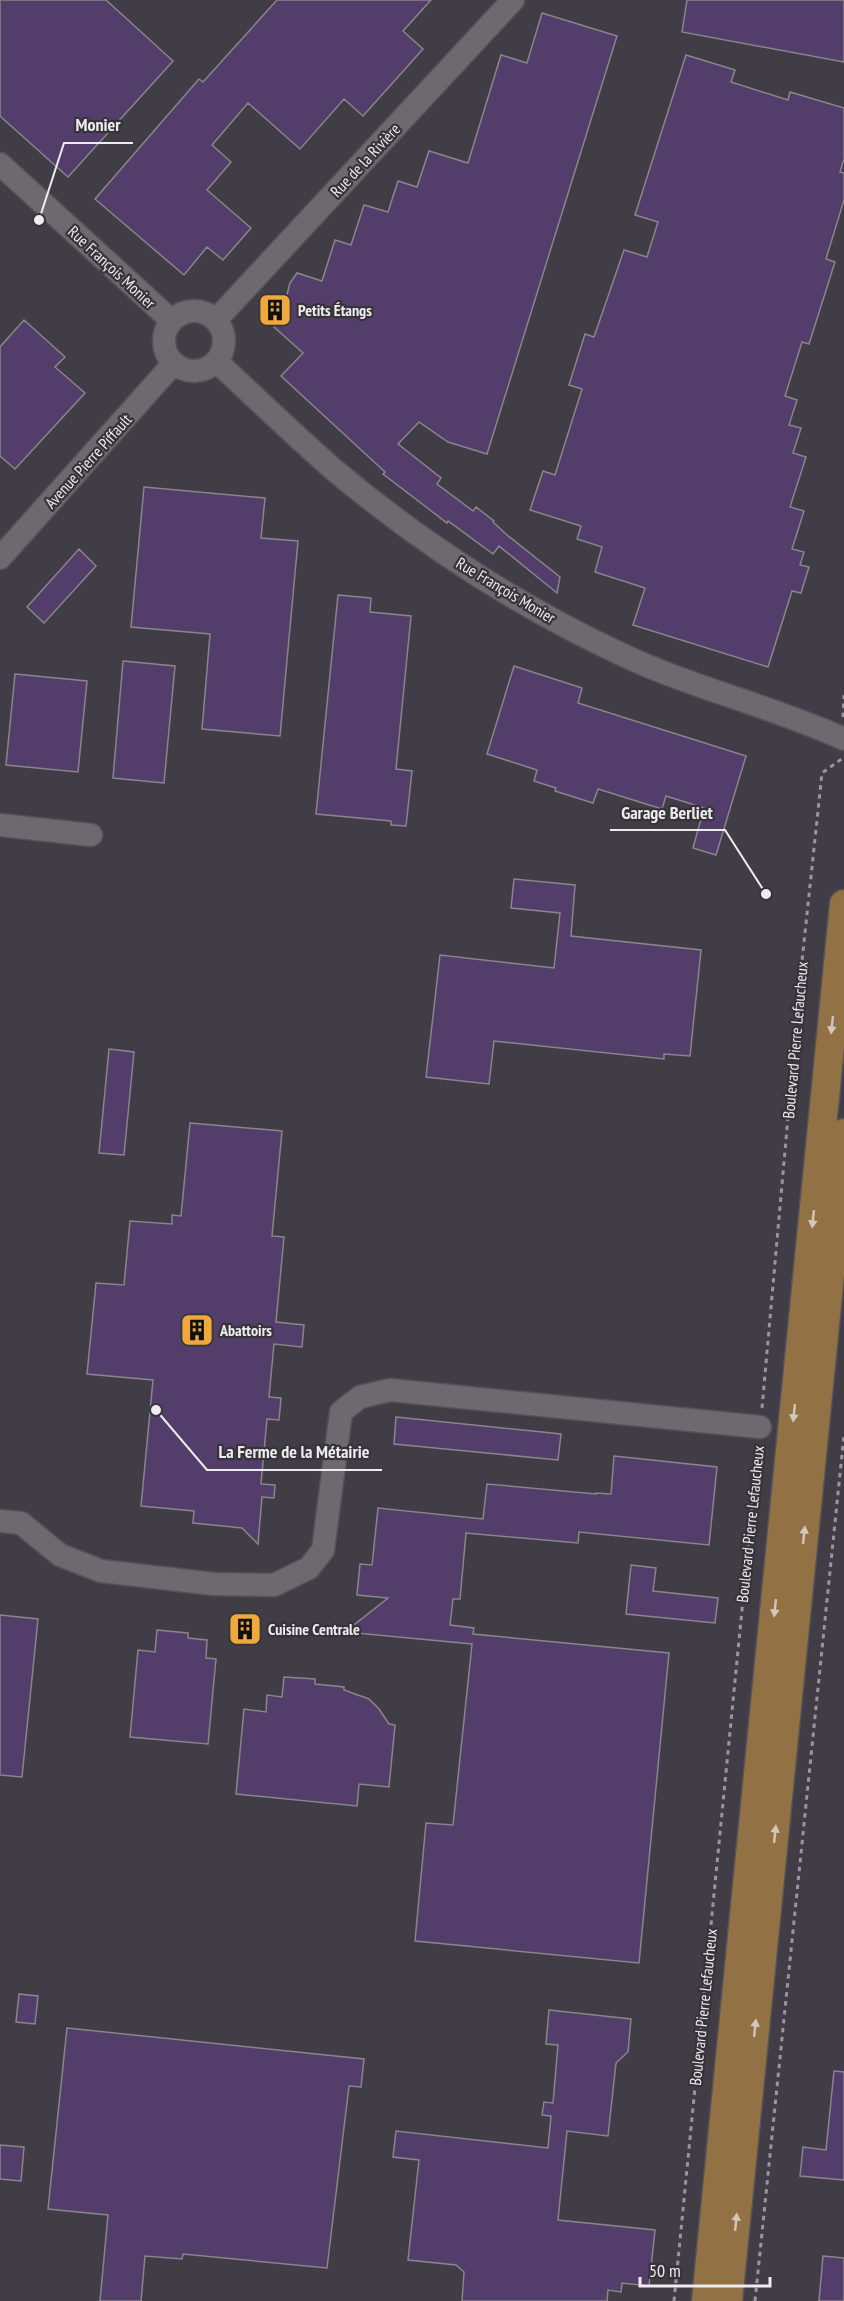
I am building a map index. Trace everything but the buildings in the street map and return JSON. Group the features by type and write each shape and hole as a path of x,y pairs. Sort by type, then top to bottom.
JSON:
{"main road":[{"name":"Boulevard Pierre Lefaucheux","path":"706,2301 844,904"},
{"path":"728,2301 844,1133"}],"street":[{"name":"Rue de la Rivière","path":"216,320 513,0"},
{"name":"Rue François Monier","path":"0,164 171,321"},
{"path":"191,311 201,311 216,320 223,330 224,340 223,350 216,361 202,370 192,371 174,363 164,346 164,336 171,321 182,313 191,311"},
{"name":"Rue François Monier","path":"216,361 363,493 488,581 553,620 623,656 695,686 822,729 844,739"},
{"name":"Avenue Pierre Piffault","path":"0,558 174,363"},
{"path":"0,825 91,835"},
{"path":"0,1521 21,1523 60,1555 101,1571 214,1584 274,1585 309,1568 323,1550 341,1412 360,1397 390,1390 760,1427"}],"path":[{"path":"844,695 842,715 844,718"},
{"name":"Boulevard Pierre Lefaucheux","path":"674,2301 822,773 844,757"},
{"path":"755,2301 844,1436"}],"shaded area":[{"path":"0,0 844,0 844,2301 0,2301"}],"place":[{"name":"Monier","path":"39,220"},
{"name":"Petits Étangs","path":"275,310"},
{"name":"Garage Berliet","path":"766,894"},
{"name":"Abattoirs","path":"197,1330"},
{"name":"La Ferme de la Métairie","path":"156,1410"},
{"name":"Cuisine Centrale","path":"245,1629"}]}
